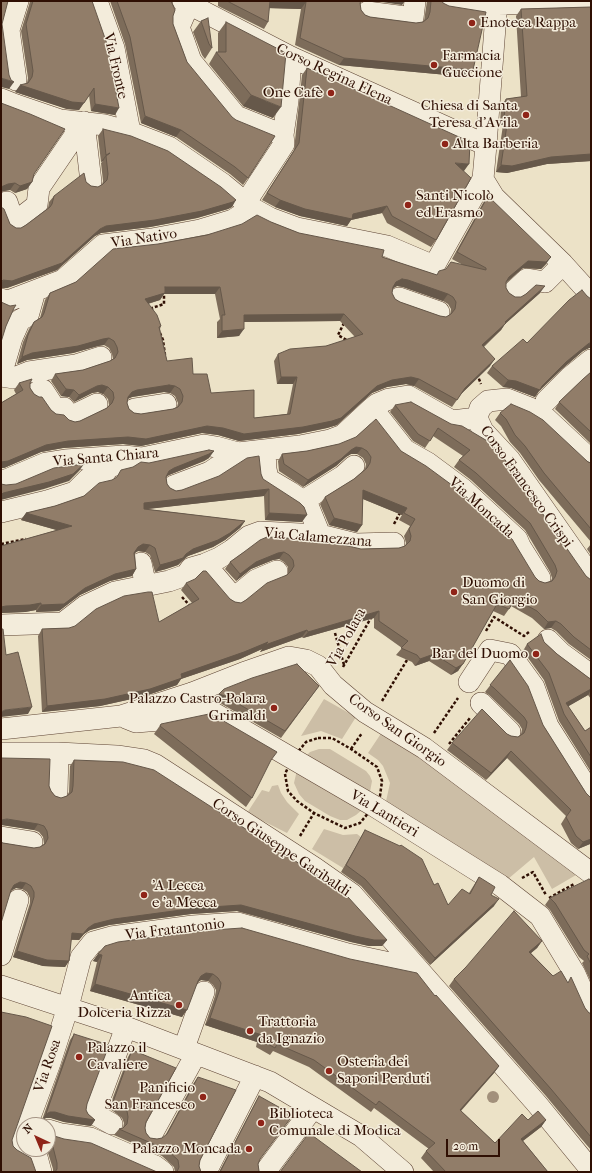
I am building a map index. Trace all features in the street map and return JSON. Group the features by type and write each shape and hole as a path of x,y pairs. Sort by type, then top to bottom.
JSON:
{"street":[{"path":"18,1 9,30 12,94 60,120 105,125 130,132 169,147 223,184 249,205 270,218 297,228 387,246 434,266 483,179 498,5"},
{"name":"Via Fronte","path":"97,1 114,48 130,132"},
{"path":"367,12 413,18 415,1"},
{"path":"446,1 498,5 591,2 591,12"},
{"path":"186,2 179,27 192,61 236,116 283,135"},
{"name":"Corso Regina Elena","path":"186,2 291,57 486,145"},
{"path":"249,205 284,144 283,135 288,101 291,57"},
{"path":"84,122 91,182"},
{"path":"1,204 7,202 14,223 37,205 39,188 84,122"},
{"path":"483,179 494,197 563,264 591,295"},
{"name":"Via Nativo","path":"1,299 8,301 62,280 103,245 200,230 233,220 249,205"},
{"path":"513,292 527,279 545,282 563,264"},
{"path":"35,291 28,316 20,320 12,338 1,375 14,378 29,372 76,365 101,357"},
{"path":"399,298 439,312"},
{"path":"546,401 570,376 591,360"},
{"path":"37,392 43,390 56,410 64,408 70,417 97,404"},
{"name":"Via Santa Chiara","path":"1,480 6,480 46,463 66,460 116,456 142,458 204,445 238,454 300,446 330,440 344,435 372,408 389,399 408,396 452,421 483,409"},
{"name":"Corso Francesco Crispi","path":"591,460 545,417 535,411 507,399 483,409 483,431 510,460 591,576"},
{"path":"134,410 166,404"},
{"name":"Via Moncada","path":"372,408 405,450 428,463 463,489 517,539 540,578"},
{"path":"265,451 268,479 303,501 309,508 320,535"},
{"path":"173,486 210,472 238,454"},
{"path":"1,512 47,502 75,492 88,479 104,475 108,467 123,463 135,457"},
{"path":"303,501 343,476 354,466"},
{"name":"Via Calamezzana","path":"1,625 63,623 85,606 115,592 170,582 186,575 191,568 205,564 232,550 249,536 260,532 320,535 356,544 394,543"},
{"path":"141,563 146,587"},
{"path":"205,564 234,598 256,580 277,571"},
{"path":"548,640 591,675"},
{"path":"469,682 490,650 510,654 534,687 548,726 591,794"},
{"name":"Corso San Giorgio","path":"1,729 121,716 192,693 289,657 306,660 318,666 333,685 365,712 368,722 431,753 590,876"},
{"path":"481,703 510,732"},
{"name":"Via Lantieri","path":"121,716 136,722 160,720 204,710 214,713 374,806 500,885 540,916 575,974 591,1010"},
{"name":"Corso Giuseppe Garibaldi","path":"1,753 58,753 117,756 144,760 156,766 278,843 352,894 537,1104 591,1170"},
{"path":"57,792 58,753"},
{"path":"1,837 32,842"},
{"path":"1,955 18,900"},
{"name":"Via Fratantonio","path":"68,1007 81,957 94,942 111,937 193,926 238,922 348,954 418,969"},
{"path":"1,986 126,1026 270,1082 361,1136 403,1172"},
{"path":"152,1134 190,1051 204,992"},
{"name":"Via Rosa","path":"28,1117 50,1063 68,1007"},
{"path":"112,1124 94,1114 126,1026"},
{"path":"206,1172 255,1076"},
{"path":"265,1172 313,1108"},
{"path":"56,1132 90,1138 155,1166 163,1172"},
{"name":"Via Rosa","path":"37,1157 41,1172"}],"path":[{"path":"153,314 152,308 164,304 164,291"},
{"path":"345,321 338,335 351,343"},
{"path":"158,326 163,340 166,358"},
{"path":"474,367 483,409"},
{"path":"394,543 387,537 402,510"},
{"path":"1,544 32,538"},
{"path":"170,582 192,609"},
{"name":"Via Polara","path":"333,685 374,612"},
{"path":"335,634 344,666"},
{"path":"296,842 314,813 345,828 360,823 374,806 380,796 382,781 377,767 351,749 407,660"},
{"path":"431,753 469,682"},
{"path":"431,753 481,703"},
{"path":"520,880 533,872 548,898 590,876"}],"shaded area":[{"path":"324,699 356,717 342,739 321,731 301,736"},
{"path":"382,732 413,751 576,875 552,889 534,857 508,879 385,806 390,783 383,766 378,760 368,753"},
{"path":"319,749 330,749 366,771 372,781 369,797 304,758 310,752"},
{"path":"297,770 363,809 347,820 340,820 330,816 305,801 299,794 294,783"},
{"path":"278,785 287,802 299,814 287,833 247,813 262,790 269,792 272,786"},
{"path":"324,829 343,835 357,834 361,837 343,868 312,849"}],"building":[{"path":"1,1 8,1 2,24 9,75 11,80 14,82 1,78"},
{"path":"33,1 92,1 107,44 119,108 95,104 94,88 84,103 72,102 20,85 28,83 32,77 33,71 26,24"},
{"path":"117,1 171,1 175,10 173,24 187,62 232,117 275,136 248,178 235,167 181,130 145,116 130,37"},
{"path":"227,1 270,1 268,22"},
{"path":"270,1 361,1 361,10 365,15 370,17 416,23 423,22 428,18 431,1 442,1 449,6 486,12 473,70 344,58 300,38 306,2"},
{"path":"591,7 591,154 551,157 512,166 501,165 508,118 504,118 506,99 527,96 521,9"},
{"path":"208,18 212,48 209,44 201,21"},
{"path":"226,22 286,53 281,107 251,95 216,52 226,52"},
{"path":"307,68 470,142 469,164 455,163 471,178 436,240 392,216 387,206 353,214 352,219 305,209 280,200 267,193 299,143"},
{"path":"1,103 65,129 34,174 32,182 20,186 15,183 1,187"},
{"path":"103,129 131,136 168,151 221,187 236,200 202,211 155,220 106,226 100,229 62,263 12,281 3,280 1,282 1,207 4,209 10,224 16,228 21,228 50,207 54,196 84,173 86,182 91,186 98,187 103,184 107,180 108,174 106,156 110,153 106,155"},
{"path":"488,196 551,257 546,262 528,261 509,277 506,282 506,288 509,293 515,297 521,297 536,285 545,286 482,345 495,359 465,388 457,400 419,379 411,377 392,380 377,386 341,418 332,421 303,427 244,434 223,428 207,426 146,439 128,437 68,441 46,445 8,461 1,462 1,403 23,390 19,383 32,379 30,388 34,394 42,397 51,410 56,414 64,415 69,420 75,422 107,408 112,403 114,398 113,392 108,387 102,385 97,386 79,395 74,390 66,389 55,374 83,370 115,358 118,352 117,347 114,341 109,338 78,346 32,353 22,357 28,335 34,322 42,317 50,293 76,282 113,249 158,244 207,235 242,224 257,215 299,233 384,250 382,257 437,275 439,271 446,269 451,262 486,270 486,268 457,252","holes":["402,279 448,294 453,297 456,302 455,309 446,317 400,302 395,299 392,293 396,282","165,287 220,287 225,315 222,315 222,331 244,329 244,315 344,314 363,334 326,346 290,349 278,354 281,377 297,377 290,414 254,418 254,390 211,393 207,374 193,374 192,358 167,361 159,327 161,326 157,315 145,299 165,293","169,385 175,386 180,389 183,396 182,402 178,407 173,409 141,414 134,413 129,409 127,403 128,397 132,392"]},
{"path":"582,290 591,299 591,342 566,362 542,386 540,390 516,381 508,380 492,366 523,339 527,343 569,300"},
{"path":"1,302 10,306 16,305 6,326 1,342"},
{"path":"591,372 591,432 559,402"},
{"path":"411,402 451,424 462,426 489,442 506,461 586,576 591,580 591,650 574,637 561,624 556,621 548,622 537,611 515,599 509,609 497,604 463,664 456,668 434,654 420,659 417,655 401,648 408,641 379,621 379,611 308,632 307,630 265,645 268,642 181,674 182,678 150,689 105,699 47,706 42,629 69,628 75,626 96,609 124,596 148,592 152,592 159,622 199,599 186,583 195,579 203,571 206,571 230,599 241,603 267,583 287,575 294,566 293,560 284,552 256,562 240,574 230,562 260,540 267,537 323,540 361,549 399,548 405,546 410,541 411,536 409,529 415,519 404,513 407,508 363,490 362,525 334,518 325,497 354,479 367,468 371,457 367,451 356,447 341,459 308,480 284,464 282,454 307,451 339,444 356,437 376,419 401,451 426,466 460,491 512,539 535,577 539,581 545,583 552,581 557,571 555,565 530,523 476,473 459,460 470,450 438,428 430,441 418,434 395,405"},
{"path":"511,404 530,412 543,420 588,462 591,463 591,529 544,473 525,446 515,435 506,419 500,413"},
{"path":"209,450 214,451 169,471 166,477 167,484 170,488 176,491 182,490 219,476 247,458 259,456 263,479 300,503 304,507 307,515 269,513 269,489 144,503 144,509 245,521 218,540 193,549 183,558 160,565 155,548 150,545 143,544 138,547 134,553 136,569 115,574 85,588 64,604 41,605 41,603 1,607 1,546 72,526 26,513 55,506 84,496 99,483 112,480 117,477 121,470 133,467 141,462 149,463"},
{"path":"84,464 73,474 49,482 3,493 1,495 1,484 16,484 54,468"},
{"path":"1,629 3,629 6,655 18,652 32,707 5,710 1,712"},
{"path":"541,634 544,642 557,654 591,679 591,689 566,703 585,731 591,727 591,757 564,714 549,673 527,644"},
{"path":"510,660 528,686 543,725 586,793 591,798 591,839 583,842 576,836 566,817 571,810 511,751 491,773 452,743 482,709 507,734 518,737 524,733 527,722 524,717 490,685"},
{"name":"Palazzo Castro-Polara Grimaldi","path":"297,664 319,686 285,731 219,694 224,689 252,678"},
{"path":"209,714 277,752 271,760 252,798 160,726 161,724"},
{"path":"1,758 50,759 49,786 55,796 61,798 72,792 74,760 123,762 154,770 317,875 348,897 387,940 374,940 355,936 241,905 196,908 114,919 94,924 83,934 72,933 69,961 47,960 17,951 34,897 34,892 31,886 26,883 20,882 14,885 11,890 1,923 1,842 34,848 45,844 48,838 47,831 44,826 7,819 1,820"},
{"path":"365,830 400,846 401,845 422,859 434,885 438,883 448,905 462,889 470,894 479,877 495,887 491,895 499,899 435,958 365,879 346,865"},
{"path":"589,879 591,881 591,964 587,956 589,954 584,950 555,903 550,898"},
{"path":"514,911 542,941 529,952 553,976 561,971 568,983 571,977 585,1008 589,1013 591,1013 591,1137 551,1089 454,979"},
{"path":"242,928 350,959 417,973 435,996 436,995 499,1066 460,1110 495,1143 522,1114 528,1120 538,1111 546,1120 521,1139 548,1172 446,1172 426,1151 435,1143 379,1101 376,1105 314,1060 277,1044 275,1048 261,1040 262,1035 210,1018 221,983 213,974 206,973 201,976 187,1010 95,984 102,955 98,954 105,946 118,942 199,931"},
{"path":"1,1012 26,1017 52,1026 20,1117 16,1117 16,1129 12,1140 13,1146 16,1149 16,1157 31,1158 36,1172 1,1172"},
{"path":"74,1034 109,1045 87,1104 86,1110 88,1114 95,1120 68,1116 55,1112 46,1114"},
{"path":"132,1050 176,1068 146,1122 146,1133 150,1138 162,1138 167,1134 198,1077 236,1090 200,1160 199,1166 201,1172 177,1172 179,1167 178,1160 167,1150 119,1129 123,1128 127,1124 127,1111 113,1102"},
{"name":"Palazzo Moncada","path":"259,1096 293,1115 260,1159 258,1164 260,1172 220,1172"},
{"path":"309,1133 362,1172 280,1172"},
{"path":"56,1136 91,1143 157,1172 55,1172 57,1169 56,1157"}],"place":[{"name":"Enoteca Rappa","path":"472,23"},
{"name":"Farmacia Guccione","path":"434,65"},
{"name":"One Cafè","path":"331,93"},
{"name":"Chiesa di Santa Teresa d'Avila","path":"526,115"},
{"name":"Alta Barberia","path":"445,144"},
{"name":"Santi Nicolò ed Erasmo","path":"408,205"},
{"name":"Duomo di San Giorgio","path":"454,592"},
{"name":"Bar del Duomo","path":"536,654"},
{"name":"Palazzo Castro-Polara Grimaldi","path":"274,708"},
{"name":"'A Lecca e 'a Mecca","path":"144,895"},
{"name":"Antica Dolceria Rizza","path":"179,1005"},
{"name":"Trattoria da Ignazio","path":"250,1031"},
{"name":"Palazzo il Cavaliere","path":"79,1057"},
{"name":"Osteria dei Sapori Perduti","path":"329,1071"},
{"name":"Panificio San Francesco","path":"203,1097"},
{"name":"Biblioteca Comunale di Modica","path":"261,1123"},
{"name":"Palazzo Moncada","path":"249,1149"}]}
